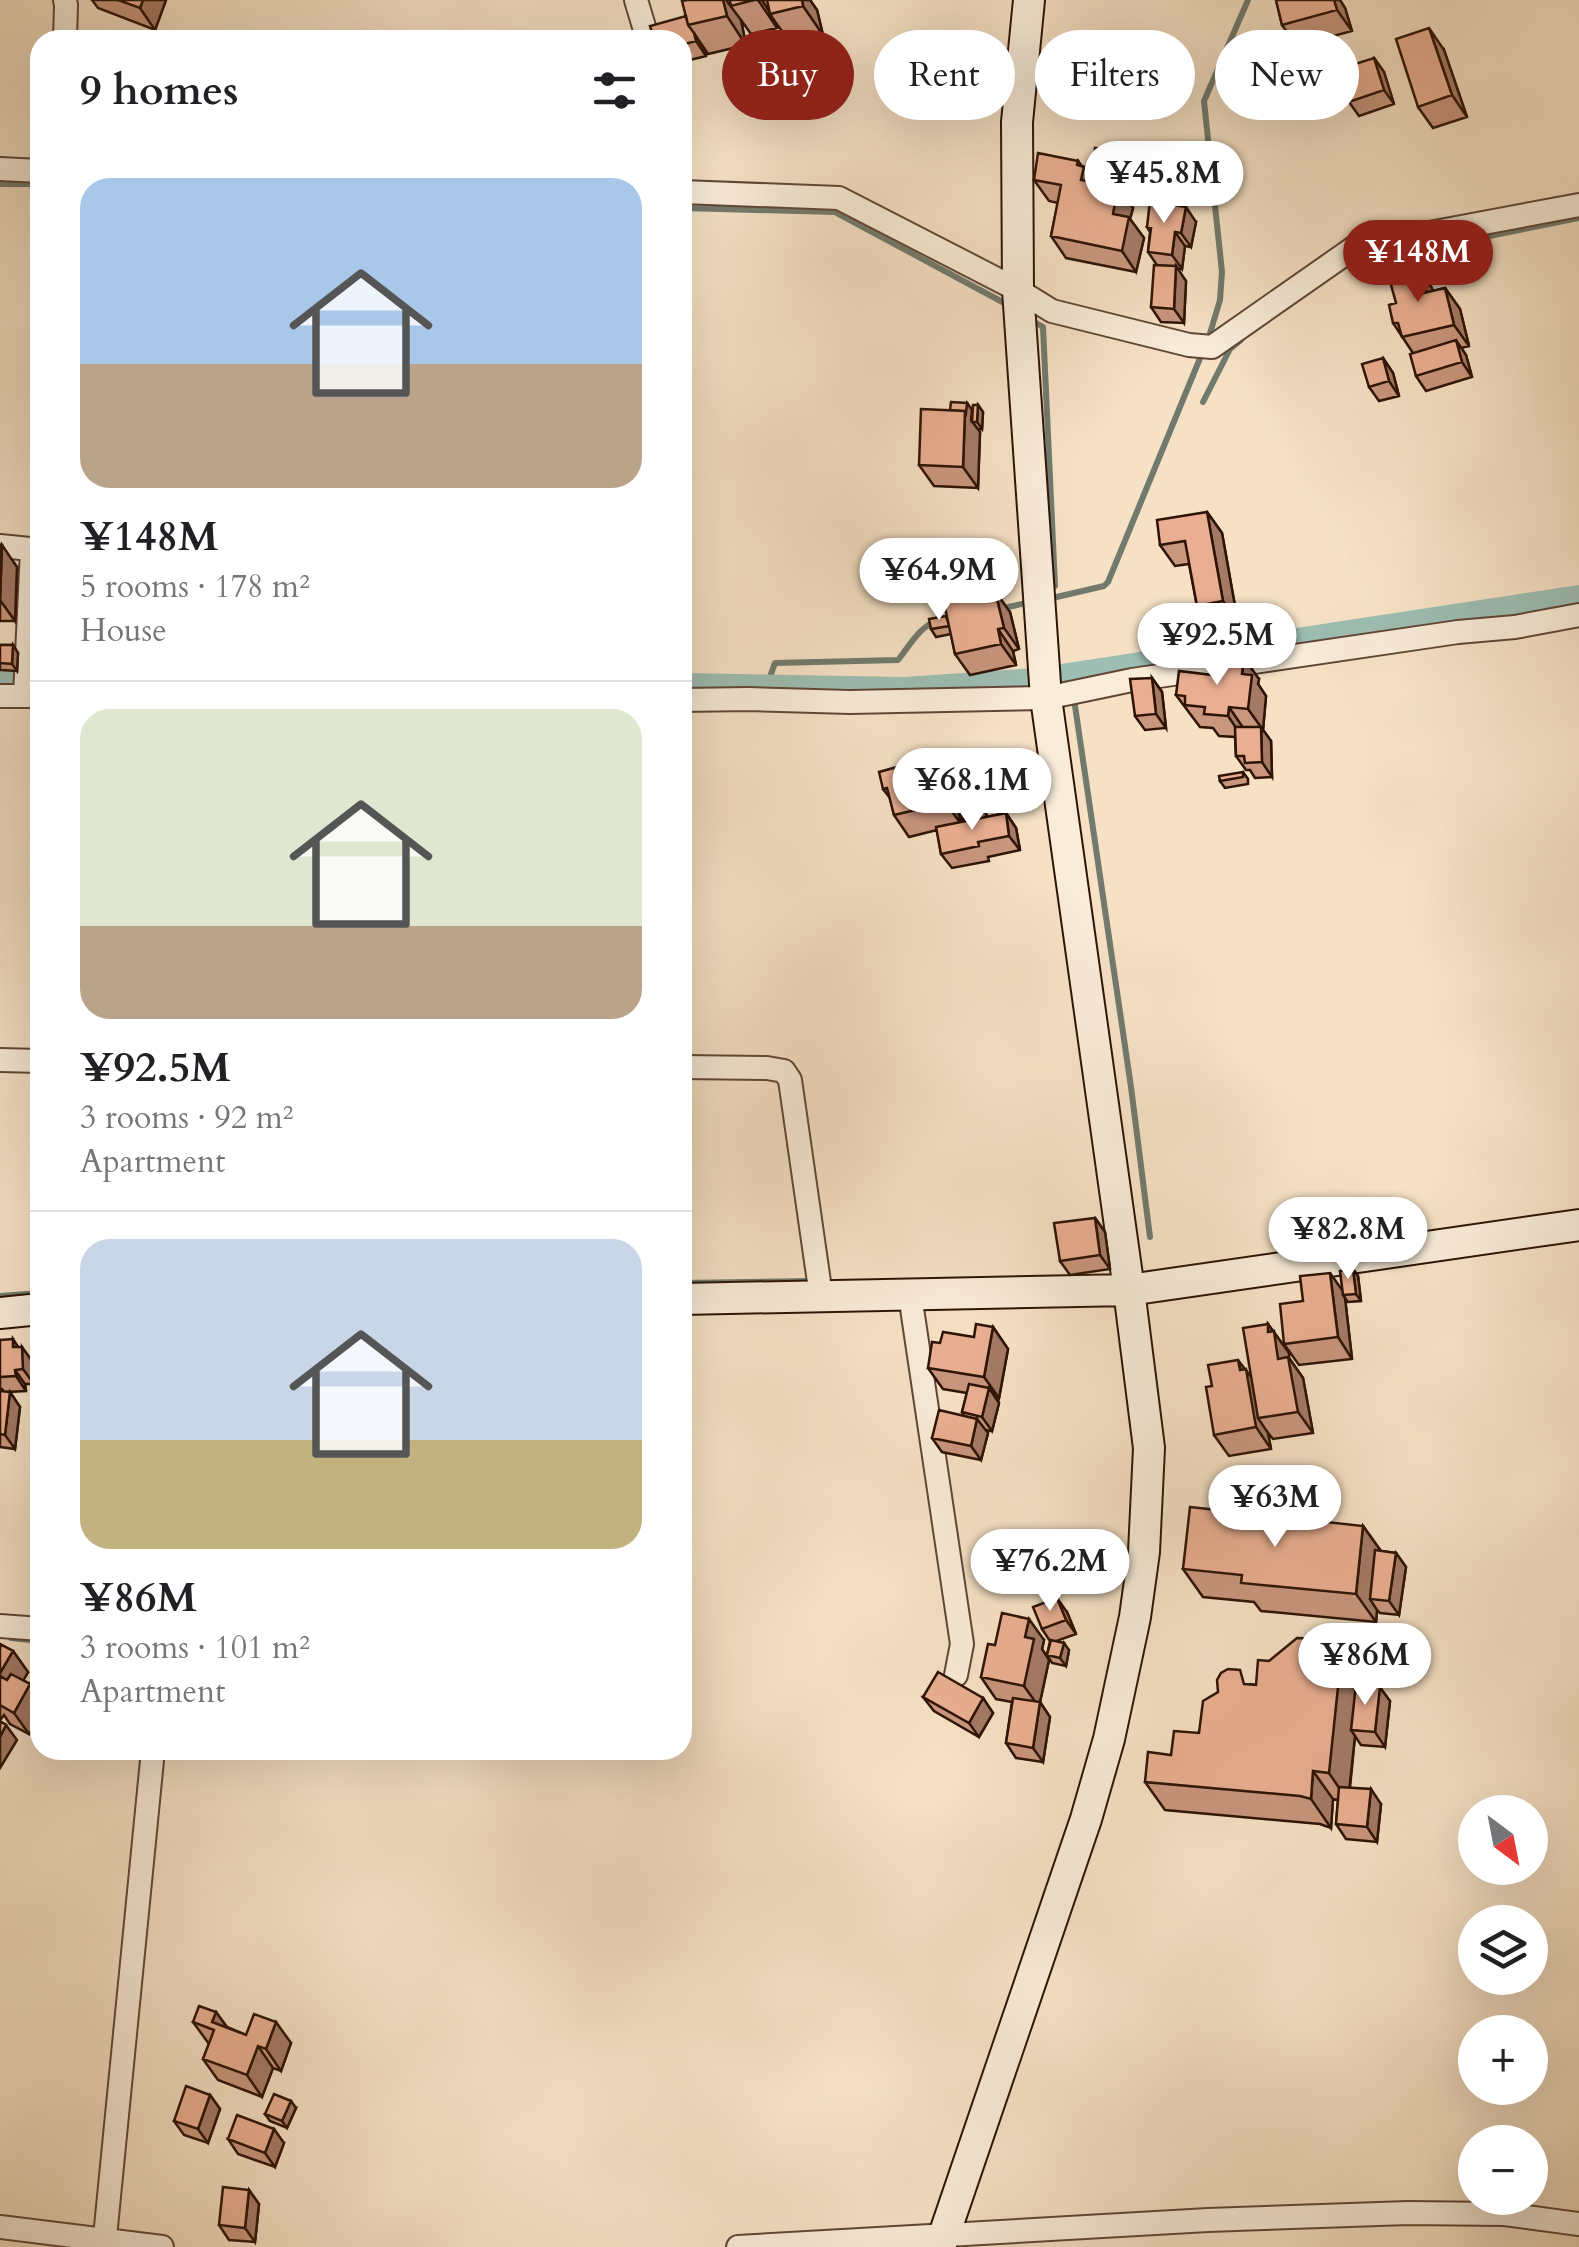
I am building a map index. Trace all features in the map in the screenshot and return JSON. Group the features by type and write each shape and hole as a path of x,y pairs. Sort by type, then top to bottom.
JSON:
{"street":[{"path":"64,0 65,30"},
{"path":"636,0 645,30"},
{"path":"942,2241 1086,1819 1109,1739 1135,1618 1144,1552 1149,1448 1046,698 1018,290 1017,122 1030,0"},
{"path":"0,169 30,170"},
{"path":"692,192 839,198 1052,311 1189,345 1212,347 1355,247 1579,206"},
{"path":"0,546 30,549"},
{"path":"692,700 1046,698 1132,680 1579,615"},
{"path":"0,696 30,696"},
{"path":"0,1060 30,1061"},
{"path":"692,1067 767,1068 784,1071 790,1080 821,1296"},
{"path":"692,1299 1129,1290 1579,1225"},
{"path":"910,1295 962,1644 956,1675"},
{"path":"0,1312 30,1310"},
{"path":"0,1626 30,1629"},
{"path":"105,2244 152,1760"},
{"path":"738,2247 942,2241 1208,2220 1408,2213 1505,2214 1579,2224"},
{"path":"0,2227 105,2244 162,2247"}],"building":[{"path":"118,0 143,0 140,8"},
{"path":"723,0 727,16 688,25 682,1"},
{"path":"730,0 754,0 731,6"},
{"path":"767,0 802,0 803,6 770,14"},
{"path":"1276,0 1334,0 1337,10 1282,25"},
{"path":"686,16 692,30 651,30 650,26"},
{"path":"1429,28 1452,95 1418,107 1396,39"},
{"path":"1374,58 1384,90 1359,99 1359,63"},
{"path":"1095,148 1140,154 1137,179 1092,173"},
{"path":"1038,153 1078,161 1077,165 1084,167 1081,180 1093,182 1093,174 1111,178 1109,185 1118,187 1113,214 1129,217 1122,251 1051,236 1061,185 1034,180"},
{"path":"1150,201 1186,207 1181,233 1175,232 1172,255 1148,252"},
{"path":"1154,265 1176,266 1174,309 1151,307"},
{"path":"1417,267 1422,285 1413,288 1415,295 1445,288 1454,325 1402,337 1398,323 1393,323 1389,305 1396,303 1388,274"},
{"path":"1456,340 1462,362 1416,376 1410,354"},
{"path":"1383,358 1389,381 1369,387 1362,364"},
{"path":"951,402 967,403 966,413 950,410"},
{"path":"973,405 978,405 977,422 972,422"},
{"path":"921,409 965,411 963,467 919,465"},
{"path":"1207,512 1223,601 1197,606 1185,541 1160,545 1157,520"},
{"path":"995,591 1004,628 998,629 1001,644 955,654 944,603"},
{"path":"946,616 949,626 931,629 929,619"},
{"path":"1174,619 1176,630 1156,633 1154,623"},
{"path":"0,645 13,645 12,664 0,663"},
{"path":"1223,655 1244,658 1242,674 1252,675 1248,709 1229,707 1228,716 1204,714 1205,707 1185,705 1185,696 1176,695 1179,671 1221,676"},
{"path":"1152,678 1156,714 1135,716 1130,679"},
{"path":"1235,727 1261,727 1262,762 1245,763 1244,756 1236,756"},
{"path":"935,753 946,803 894,815 879,772 908,764 907,759"},
{"path":"970,769 979,816 962,819 953,772"},
{"path":"1243,772 1243,777 1220,781 1219,776"},
{"path":"1006,813 1009,836 941,854 936,827"},
{"path":"1095,1218 1100,1255 1060,1261 1054,1223"},
{"path":"1353,1269 1356,1294 1343,1295 1340,1271"},
{"path":"1330,1273 1338,1337 1284,1344 1280,1304 1303,1301 1300,1276"},
{"path":"976,1324 993,1327 984,1377 928,1368 932,1342 940,1343 943,1332 974,1337"},
{"path":"1268,1324 1268,1332 1274,1331 1278,1359 1288,1357 1298,1412 1258,1418 1243,1328"},
{"path":"13,1339 13,1347 22,1347 23,1369 15,1370 16,1376 0,1377 0,1340"},
{"path":"1238,1360 1240,1370 1246,1369 1256,1427 1214,1435 1206,1387 1212,1386 1208,1365"},
{"path":"969,1384 989,1388 982,1417 962,1412"},
{"path":"0,1391 10,1392 5,1435 0,1434"},
{"path":"939,1410 977,1419 971,1446 932,1438"},
{"path":"1285,1469 1288,1493 1276,1495 1272,1471"},
{"path":"1190,1507 1363,1526 1356,1594 1241,1583 1242,1575 1183,1569"},
{"path":"1375,1550 1396,1553 1389,1601 1370,1599"},
{"path":"1057,1598 1066,1620 1042,1629 1033,1607"},
{"path":"1002,1613 1029,1619 1025,1637 1034,1639 1024,1686 981,1677 988,1644 995,1645"},
{"path":"1297,1638 1316,1639 1313,1666 1317,1666 1317,1659 1333,1660 1332,1668 1340,1668 1329,1773 1313,1771 1311,1799 1145,1782 1148,1752 1171,1755 1174,1731 1199,1733 1203,1701 1218,1692 1221,1673 1240,1670 1244,1684 1256,1685 1258,1660 1269,1661"},
{"path":"1051,1640 1064,1643 1060,1658 1047,1655"},
{"path":"0,1644 13,1651 0,1673"},
{"path":"1352,1650 1376,1654 1370,1681 1349,1678"},
{"path":"938,1672 983,1698 969,1723 923,1697"},
{"path":"11,1674 30,1684 14,1713 0,1705 0,1676 7,1680"},
{"path":"1356,1684 1380,1687 1375,1732 1351,1730"},
{"path":"1013,1698 1040,1702 1033,1748 1006,1743"},
{"path":"1339,1787 1371,1789 1367,1827 1336,1824"},
{"path":"199,2006 216,2012 212,2022 246,2035 254,2014 276,2022 266,2049 258,2046 247,2075 203,2059 214,2030 193,2022"},
{"path":"186,2086 210,2095 198,2129 174,2121"},
{"path":"274,2094 291,2101 282,2121 265,2114"},
{"path":"237,2115 274,2129 265,2153 228,2139"},
{"path":"223,2187 249,2190 245,2228 219,2225"}],"waterway":[{"path":"1208,340 1220,300 1222,272 1204,101 1248,0"},
{"path":"0,184 30,184"},
{"path":"692,208 835,212 1008,305"},
{"path":"1349,264 1579,218"},
{"path":"1031,320 1043,327 1055,586"},
{"path":"1203,402 1230,349 1241,340"},
{"path":"1048,599 1108,582 1203,351"},
{"path":"692,684 905,688 1035,679 1579,596"},
{"path":"999,609 1031,602"},
{"path":"767,685 775,663 898,660 920,632 938,620"},
{"path":"0,682 30,682"},
{"path":"1074,699 1150,1237"},
{"path":"692,1283 811,1281"},
{"path":"0,1296 30,1294"},
{"path":"11,1638 30,1640"}]}
